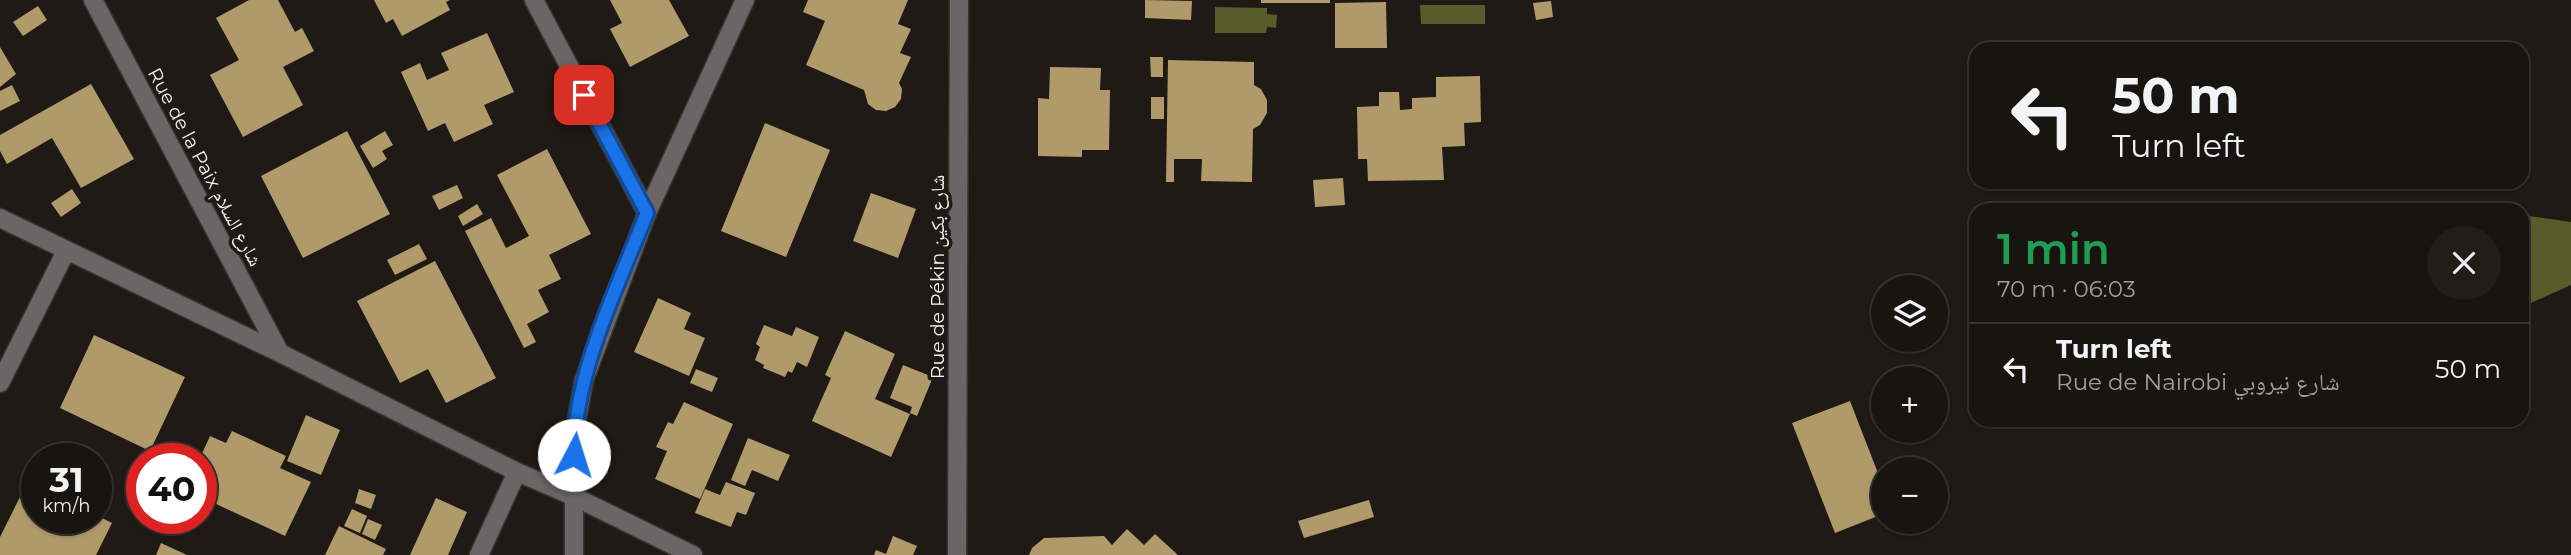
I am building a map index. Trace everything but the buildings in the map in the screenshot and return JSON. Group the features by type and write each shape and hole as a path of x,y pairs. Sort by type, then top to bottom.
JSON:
{"street":[{"name":"Rue de la Paix شارع السلام","path":"93,0 280,353"},
{"path":"534,0 647,213"},
{"path":"574,555 574,435 584,380 647,213 745,0"},
{"name":"Rue de Pékin شارع بكين","path":"957,555 959,0"},
{"path":"0,218 692,555"},
{"path":"0,383 66,251"},
{"path":"479,555 517,472"}],"shaded area":[{"path":"1420,5 1485,5 1485,24 1421,24"},
{"path":"1215,7 1267,8 1267,14 1277,15 1276,28 1267,27 1266,33 1215,33"},
{"path":"2529,216 2571,222 2571,285 2529,304"}],"route":[{"path":"574,455 574,435 584,380 647,213 584,95"}]}
